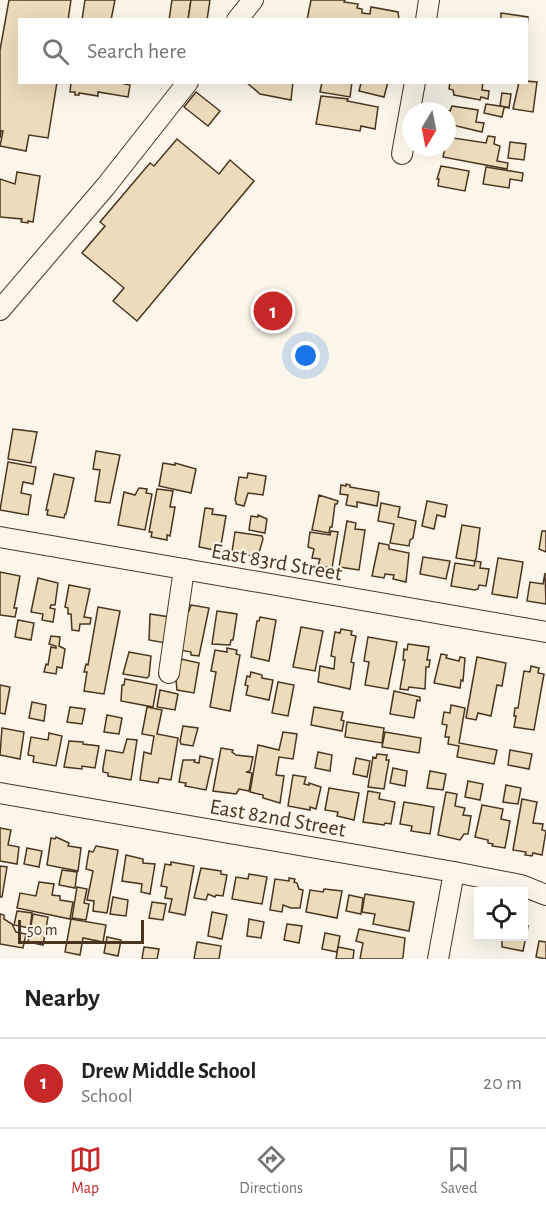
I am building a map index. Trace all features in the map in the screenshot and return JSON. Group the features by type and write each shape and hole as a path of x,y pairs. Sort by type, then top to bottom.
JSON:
{"street":[{"path":"239,18 253,0"},
{"path":"426,18 429,0"},
{"path":"0,310 106,186 186,84"},
{"path":"411,102 415,84"},
{"name":"East 83rd Street","path":"0,537 546,632"},
{"path":"169,673 184,569"},
{"name":"East 82nd Street","path":"0,793 454,872 521,885 546,895"},
{"path":"438,959 454,872"}],"building":[{"path":"9,0 71,0 68,18 18,18 18,84 57,84 48,138 29,135 26,151 0,146 3,131 1,131 0,138 0,50"},
{"path":"85,0 115,0 111,18 82,18"},
{"path":"172,0 191,0 188,18 169,18"},
{"path":"191,0 210,0 207,18 188,18"},
{"path":"311,0 345,0 344,2 358,4 357,8 362,9 362,13 370,14 371,7 398,12 399,18 307,18"},
{"path":"501,13 528,17 528,18 501,18"},
{"path":"537,82 533,112 513,109 519,84"},
{"path":"71,84 130,85 128,97 98,92 98,96 79,93 75,95 75,92 70,92"},
{"path":"248,84 293,84 291,100 260,94"},
{"path":"322,84 352,84 350,97 320,92"},
{"path":"361,84 387,84 384,97 359,91"},
{"path":"450,84 483,84 482,90 489,91 488,99 481,97 480,100 454,95 453,90 449,89"},
{"path":"196,92 220,111 208,126 184,107"},
{"path":"502,93 511,94 509,108 500,106"},
{"path":"321,96 348,99 347,101 378,107 375,129 361,126 360,131 316,124"},
{"path":"486,104 506,107 502,117 484,113"},
{"path":"456,107 478,110 476,122 484,123 482,132 456,126"},
{"path":"488,136 495,137 494,144 500,146 497,161 508,163 507,169 443,157 456,156 456,138 486,143"},
{"path":"177,139 219,174 230,160 254,181 137,321 113,301 124,288 82,253 105,226 100,222 150,163 154,166"},
{"path":"510,142 526,144 524,160 508,158"},
{"path":"441,166 469,171 465,191 438,186 439,179 437,179"},
{"path":"486,167 523,173 522,181 510,179 509,188 483,184"},
{"path":"17,172 40,176 33,222 0,217 0,179 15,184"},
{"path":"13,429 37,432 31,463 8,459"},
{"path":"96,451 120,455 110,503 95,501 100,470 93,469"},
{"path":"8,462 36,467 33,484 23,482 21,493 31,495 28,515 0,510"},
{"path":"163,463 175,465 175,463 196,469 191,493 159,486"},
{"path":"248,473 266,476 263,495 248,493 244,506 236,504 239,477 247,478"},
{"path":"54,474 74,478 64,518 47,515 48,510 46,510"},
{"path":"346,484 350,487 379,492 377,506 357,502 357,507 346,505 348,495 340,494 341,485 346,486"},
{"path":"139,488 147,489 146,493 152,494 145,530 118,525 124,492 135,495"},
{"path":"157,489 173,491 170,507 175,507 170,536 167,535 167,540 151,537 152,532 149,532"},
{"path":"319,495 338,501 335,504 329,533 312,530"},
{"path":"427,501 447,505 445,517 437,515 434,529 422,526"},
{"path":"381,503 400,507 398,517 416,521 409,546 390,543 394,524 378,521"},
{"path":"205,508 213,509 212,514 226,516 220,551 199,547"},
{"path":"258,515 267,519 265,533 249,530 251,516 258,517"},
{"path":"347,521 356,523 355,529 365,530 359,570 339,567"},
{"path":"462,525 480,528 474,561 456,558"},
{"path":"331,531 338,532 332,568 318,566 320,559 312,558 314,549 308,547 310,532 330,535"},
{"path":"542,531 546,531 546,552 539,549"},
{"path":"235,532 262,536 258,556 232,552"},
{"path":"379,543 389,545 389,549 409,553 406,582 393,579 394,575 385,574 384,578 372,576"},
{"path":"423,557 450,561 446,579 420,574"},
{"path":"498,558 523,562 517,598 492,594"},
{"path":"475,561 481,562 480,568 489,569 486,586 479,585 475,590 451,586 455,563 474,566"},
{"path":"0,572 20,576 14,608 17,608 15,617 0,615"},
{"path":"545,573 546,604 527,601 530,582 543,584"},
{"path":"38,578 58,583 55,605 51,605 50,608 55,609 53,622 42,620 43,614 31,612"},
{"path":"69,585 90,589 84,617 91,618 90,624 80,624 79,631 72,630 71,614 68,614 68,608 65,607"},
{"path":"191,605 209,608 199,656 175,649 184,610 189,611"},
{"path":"98,607 120,611 104,694 84,691 87,672 84,672 86,664 88,665"},
{"path":"217,611 237,614 233,640 230,645 212,644"},
{"path":"150,614 170,617 165,643 149,640"},
{"path":"260,617 276,620 269,661 251,657 257,621"},
{"path":"18,620 34,623 31,640 15,637"},
{"path":"301,627 323,631 315,671 293,667"},
{"path":"341,629 352,631 351,635 356,636 351,662 354,663 350,689 318,682 320,666 334,669 335,657 331,656 335,632 340,633"},
{"path":"51,636 60,637 59,646 65,649 62,668 57,667 56,674 44,672 46,664 48,665 51,647 56,648 49,644"},
{"path":"368,637 397,642 388,689 365,685 369,662 364,661"},
{"path":"408,644 429,647 427,660 430,660 429,667 426,667 425,689 409,687 408,690 400,689 405,660 403,660 404,649 407,650"},
{"path":"227,648 237,650 236,654 240,655 230,711 210,707 216,672 211,671 215,650 227,652"},
{"path":"129,652 151,656 147,678 123,674"},
{"path":"441,654 447,655 446,658 459,661 460,657 465,658 463,681 461,680 460,688 434,683"},
{"path":"477,657 506,663 502,686 497,685 491,716 478,713 476,720 466,718"},
{"path":"181,659 199,663 194,693 177,690 176,680"},
{"path":"531,666 539,668 538,673 544,674 534,730 514,727 515,708 518,708 524,671 530,672"},
{"path":"251,672 262,675 262,678 273,680 269,700 246,695 248,686 245,685 247,676 250,677"},
{"path":"125,679 157,685 153,707 121,701 122,685"},
{"path":"278,682 294,685 288,716 272,713"},
{"path":"0,685 10,687 5,714 0,713"},
{"path":"160,690 178,694 175,710 157,707"},
{"path":"394,691 420,697 420,701 417,700 414,718 390,714"},
{"path":"32,702 46,705 44,721 29,718"},
{"path":"451,705 465,708 459,743 497,750 494,764 457,757 459,746 448,744 449,737 445,737 447,725 442,724 444,712 450,713"},
{"path":"70,707 85,709 82,724 67,722"},
{"path":"147,707 162,710 157,734 178,738 171,780 159,778 158,783 140,780 144,752 151,754 154,736 142,734"},
{"path":"314,707 343,712 342,731 311,725"},
{"path":"107,715 122,718 119,734 104,732"},
{"path":"347,722 384,728 382,743 345,737"},
{"path":"183,726 198,728 193,746 181,744"},
{"path":"2,728 24,732 20,759 0,755"},
{"path":"283,732 297,734 293,759 279,757 276,775 284,776 280,803 250,792 258,745 279,750"},
{"path":"385,732 421,738 419,753 382,747"},
{"path":"49,733 62,736 56,766 33,762 34,756 28,755 31,737 48,740"},
{"path":"127,739 137,740 131,780 108,776 108,773 103,772 106,750 123,753"},
{"path":"69,741 99,746 95,768 64,767"},
{"path":"221,748 233,750 232,752 236,755 253,757 250,771 246,772 252,773 249,791 239,789 236,794 213,791"},
{"path":"510,750 532,754 529,769 508,765"},
{"path":"318,752 332,755 330,771 315,768"},
{"path":"377,754 387,755 386,760 389,760 384,789 368,787 373,757 376,758"},
{"path":"200,756 213,759 206,790 185,786 186,783 179,782 183,760 195,760 194,762 199,763"},
{"path":"356,758 370,761 367,777 353,774"},
{"path":"393,768 407,771 405,786 390,783"},
{"path":"430,771 446,774 443,790 427,788"},
{"path":"293,775 306,777 304,784 309,785 309,783 321,787 316,809 288,806"},
{"path":"468,781 483,784 480,800 465,797"},
{"path":"506,785 521,788 518,804 503,802"},
{"path":"329,788 359,793 354,820 337,816 338,812 325,810"},
{"path":"368,791 380,793 379,799 395,802 391,824 363,822"},
{"path":"446,792 457,794 455,806 465,808 463,815 471,816 468,834 464,834 460,840 438,835"},
{"path":"522,799 537,802 533,823 543,824 542,830 546,831 542,855 533,853 532,856 525,855 526,852 513,850"},
{"path":"404,802 434,807 430,834 411,831 412,826 400,824"},
{"path":"482,805 503,809 501,819 510,821 505,848 492,846 493,844 488,843 488,840 475,837"},
{"path":"0,828 11,830 8,845 19,847 17,864 0,861"},
{"path":"56,837 69,843 68,846 81,848 78,871 47,865 51,838"},
{"path":"96,846 118,850 107,913 93,911 94,901 87,900 93,871 86,869 89,851 93,852"},
{"path":"27,848 42,851 39,867 24,864"},
{"path":"126,855 143,859 143,863 155,864 150,894 141,892 142,884 122,881"},
{"path":"171,862 194,866 185,915 169,912 172,899 165,898 167,887 161,886 165,864 171,865"},
{"path":"0,866 7,867 2,897 0,897"},
{"path":"201,868 221,871 221,874 227,875 223,896 216,895 215,897 208,894 206,900 194,898"},
{"path":"62,870 77,872 75,888 59,885"},
{"path":"249,874 267,877 262,904 232,899 236,877 248,879"},
{"path":"289,878 295,879 294,882 297,883 299,889 303,890 300,908 283,905 282,912 270,910 275,879 289,881"},
{"path":"39,882 54,884 52,895 60,896 60,900 73,902 70,919 17,908 20,893 36,896"},
{"path":"77,887 87,889 84,903 89,904 86,920 72,918"},
{"path":"324,889 342,891 337,918 306,912 310,890 323,892"},
{"path":"365,894 414,902 409,931 373,924 375,914 362,912"},
{"path":"349,895 363,898 361,914 346,911"},
{"path":"113,897 128,900 126,916 110,914"},
{"path":"152,902 166,904 163,920 149,918"},
{"path":"17,911 32,913 30,928 14,925"},
{"path":"212,912 227,915 222,939 208,936"},
{"path":"0,914 12,924 16,932 26,934 23,948 0,944"},
{"path":"33,914 48,917 43,945 28,942"},
{"path":"71,919 106,925 103,942 83,938 80,955 65,952"},
{"path":"249,919 264,922 261,938 247,936"},
{"path":"287,924 302,926 299,943 284,940"},
{"path":"359,929 405,938 402,959 360,959 363,943 356,941"},
{"path":"325,933 340,936 337,952 322,949"},
{"path":"107,937 121,940 118,956 104,953"},
{"path":"502,941 525,941 523,951 502,947"},
{"path":"539,941 546,942 546,959 536,957"},
{"path":"197,942 221,946 219,959 194,959"},
{"path":"144,947 159,949 157,959 142,959"},
{"path":"338,947 354,950 353,959 336,959"}],"place":[{"name":"Drew Middle School","path":"273,311"}]}
